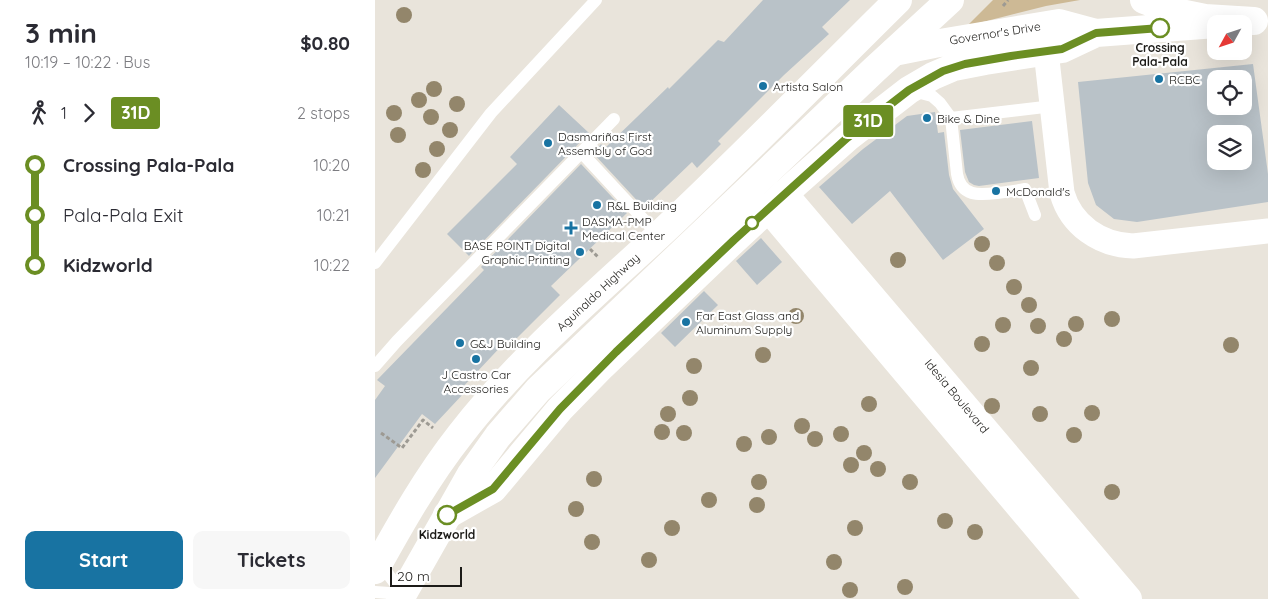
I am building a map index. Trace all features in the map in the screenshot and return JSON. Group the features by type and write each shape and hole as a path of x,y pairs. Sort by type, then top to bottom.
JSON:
{"main road":[{"name":"Aguinaldo Highway","path":"377,564 424,485 450,448 477,414 521,365 591,296 658,235 898,0"},
{"path":"402,597 447,515 483,455 538,390 950,0"},
{"path":"1144,0 1176,12 1205,18 1261,20"},
{"name":"Governor's Drive","path":"894,52 1059,23 1096,33 1207,25"},
{"name":"Governor's Drive","path":"909,90 933,76 954,68 985,60 1062,49 1096,33"},
{"path":"447,515 493,489 577,391 706,266 847,138 909,90"},
{"name":"Idesia Boulevard","path":"777,201 1098,599"},
{"name":"Idesia Boulevard","path":"777,201 1129,599"}],"street":[{"path":"1046,51 1064,201 1077,221 1089,232 1116,244 1142,246 1268,231"}],"lane":[{"path":"375,263 491,113 596,0"},
{"path":"909,90 932,96 951,118 957,174 962,187 970,193 979,195 1025,190 1035,215"},
{"path":"951,118 1053,106"},
{"path":"375,366 397,341 614,119"},
{"path":"581,152 658,235"},
{"path":"377,564 402,597"},
{"path":"375,592 402,597"}],"path":[{"path":"381,433 401,448 423,420 438,432"}],"shaded area":[{"path":"993,0 1080,0 1046,6 967,26"}],"building":[{"path":"763,0 850,0 822,27 829,34 784,75 718,141 721,144 697,168 692,162 644,208 593,153 601,144 605,148 668,87 669,89 718,40 724,42"},
{"path":"1253,64 1268,174 1268,202 1137,222 1114,219 1096,205 1088,183 1078,82"},
{"path":"559,105 589,133 469,256 447,234 517,164 510,157"},
{"path":"935,112 938,133 944,132 949,175 953,189 984,229 943,260 890,191 852,224 819,187 863,149 907,116"},
{"path":"1032,121 1039,178 979,186 969,182 965,172 960,130"},
{"path":"581,164 627,213 551,286 560,295 511,344 507,340 460,390 464,393 435,424 422,414 375,478 375,400 385,386 377,380 484,270 481,267"},
{"path":"761,238 782,262 757,285 736,261"},
{"name":"Far East Glass and Aluminum Supply","path":"704,291 718,305 675,347 661,333"}],"bus line":[{"name":"31D","path":"447,515 493,489 560,409 616,352 797,183 847,138 897,98 943,71 965,64 1062,49 1096,33 1160,28"}],"place":[{"name":"Crossing Pala-Pala","path":"1160,28"},
{"name":"RCBC","path":"1159,79"},
{"name":"Artista Salon","path":"763,86"},
{"name":"Bike & Dine","path":"927,118"},
{"name":"Dasmariñas First Assembly of God","path":"548,143"},
{"name":"McDonald's","path":"996,191"},
{"name":"R&L Building","path":"597,205"},
{"name":"DASMA-PMP Medical Center","path":"571,228"},
{"name":"BASE POINT Digital Graphic Printing","path":"580,252"},
{"name":"Far East Glass and Aluminum Supply","path":"686,322"},
{"name":"G&J Building","path":"460,343"},
{"name":"J Castro Car Accessories","path":"476,359"},
{"name":"Kidzworld","path":"447,515"}]}
